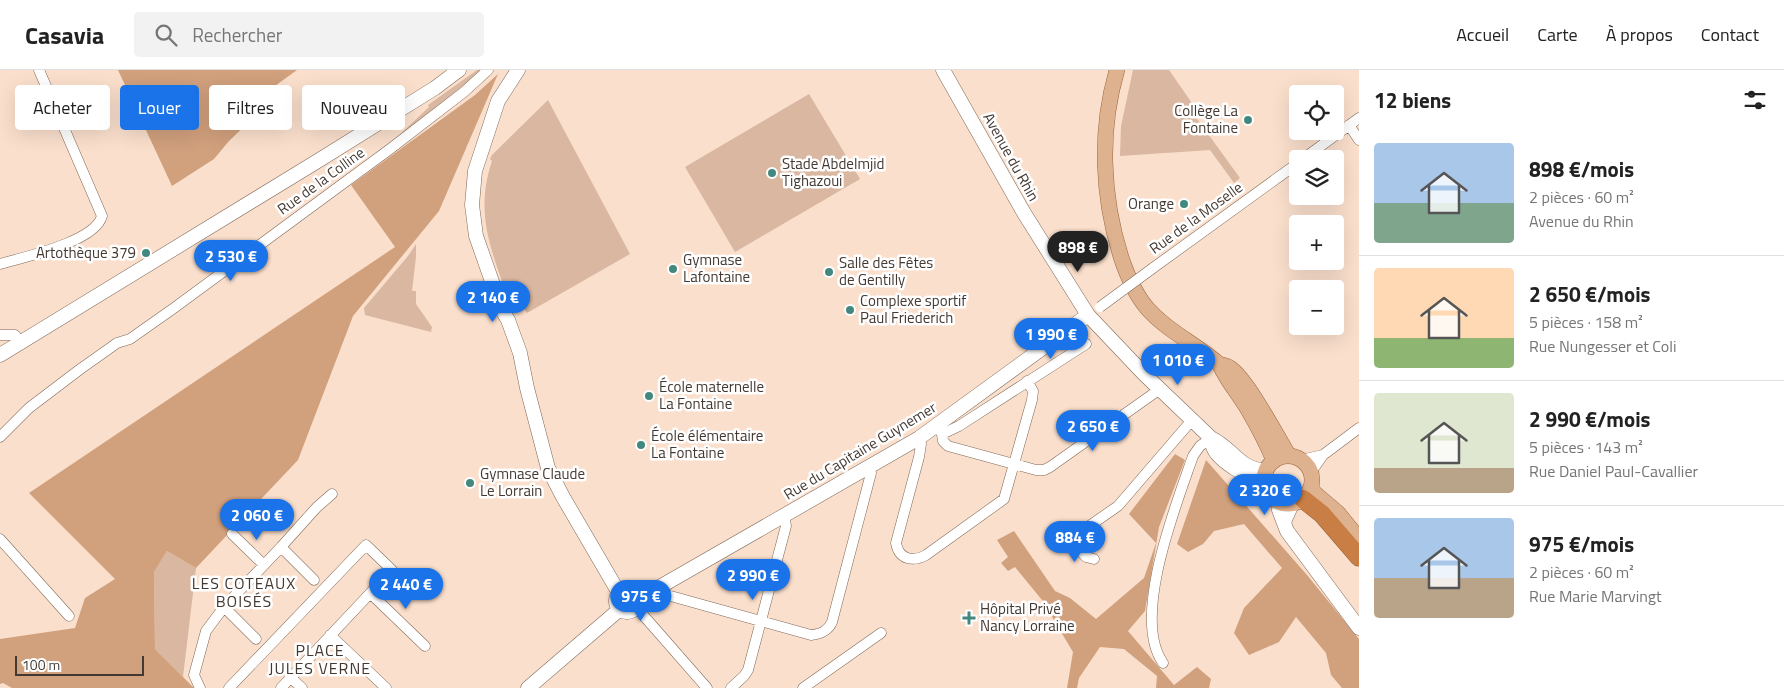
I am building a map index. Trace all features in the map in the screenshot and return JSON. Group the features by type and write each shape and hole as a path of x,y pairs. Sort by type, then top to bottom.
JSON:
{"highway":[{"path":"1296,499 1322,514 1359,557"}],"main road":[{"path":"1117,70 1107,121 1105,158 1109,207 1123,262 1139,298 1155,317 1219,364 1231,369 1249,390 1295,458 1311,472 1312,484 1296,499"},
{"path":"1219,364 1225,378 1239,396 1263,436 1269,496 1296,499 1338,513 1359,539"},
{"path":"1268,472 1284,456 1295,458"}],"street":[{"path":"0,264 73,242 94,227 102,216 39,70"},
{"path":"0,355 316,162 435,88 459,70"},
{"name":"Rue de la Colline","path":"0,437 30,408 78,370 168,312 390,149 464,92 488,70"},
{"path":"518,70 498,101 475,171 472,195 473,225 502,310 508,320 520,353 529,397 548,468 619,593"},
{"name":"Avenue du Rhin","path":"943,70 1029,221 1088,315 1106,336 1210,438 1223,444 1243,465 1255,470 1268,472"},
{"path":"1315,150 1359,118"},
{"path":"1349,125 1359,140"},
{"name":"Rue de la Moselle","path":"1088,315 1289,170"},
{"name":"Rue du Capitaine Guynemer","path":"637,602 661,586 918,438 939,430 1088,315"},
{"path":"0,335 14,335 20,342"},
{"path":"1086,344 959,426 939,430 943,441 948,446 1036,470 1044,470 1160,389"},
{"path":"918,438 921,444 919,457 896,543 897,550 901,555 911,559 918,559 926,555 1001,502 1006,495 1032,400 1033,391 1027,381"},
{"path":"1094,559 1086,557 1066,542 1118,506 1192,420"},
{"path":"1311,472 1323,455 1359,428"},
{"path":"1163,664 1156,650 1152,635 1152,608 1158,571 1168,527 1193,456 1200,446 1210,438"},
{"path":"1295,458 1323,455"},
{"path":"661,586 666,595 811,635 823,633 830,626 871,473 868,467"},
{"path":"200,688 194,676 206,631 224,608 317,507 332,494"},
{"path":"1296,499 1279,510 1291,538 1359,628"},
{"path":"731,688 748,670 786,526 784,515"},
{"path":"232,534 264,565"},
{"path":"0,539 69,616"},
{"path":"229,688 366,545 392,570 280,688"},
{"path":"282,547 314,580"},
{"path":"637,602 630,611 620,609 615,601 619,593 624,590 630,590 635,593 637,602 707,688"},
{"path":"370,593 425,646"},
{"path":"224,608 256,639"},
{"path":"528,688 620,609"},
{"path":"803,688 881,633"},
{"path":"330,635 386,688"},
{"path":"290,677 302,688"}],"shaded area":[{"path":"118,70 297,70 276,85 209,85 209,130 241,130 214,159 172,186 146,130 199,130 199,85 125,85"},
{"path":"477,70 482,70 392,144 429,107 428,105"},
{"path":"1133,70 1169,70 1194,106 1190,109 1240,178 1234,183 1210,150 1120,156 1121,126"},
{"path":"498,74 439,211 353,316 298,460 196,568 167,551 154,572 155,649 194,688 12,688 3,683 0,684 0,639 75,628 85,598 115,579 29,493 395,247 351,185 475,95"},
{"name":"Stade Abdelmjid Tighazoui","path":"809,94 860,179 735,252 685,167"},
{"path":"548,100 630,254 527,313 519,300 514,303 511,297 507,295 490,245 485,213 485,196 492,155"},
{"path":"416,244 412,291 416,291 416,304 432,327 431,332 365,315 364,308"},
{"path":"1175,454 1185,460 1159,527 1145,611 1128,631 1174,685 1197,667 1211,679 1209,688 1156,688 1157,676 1124,649 1100,647 1079,678 1077,688 1067,688 1073,652 1042,600 1015,567 1008,571 1001,563 1008,557 997,540 1014,531 1055,591 1070,598 1096,619 1144,578 1156,543 1129,514"},
{"path":"1206,460 1307,575 1359,639 1359,688 1342,688 1331,675 1326,653 1296,617 1279,642 1249,655 1234,633 1244,608 1282,568 1244,524 1214,531 1203,544 1188,552 1177,544"},
{"path":"167,551 196,568 183,677 155,649 154,572"}],"place":[{"name":"Collège La Fontaine","path":"1248,120"},
{"name":"Stade Abdelmjid Tighazoui","path":"772,173"},
{"name":"Orange","path":"1184,204"},
{"name":"Artothèque 379","path":"146,253"},
{"name":"Gymnase Lafontaine","path":"673,269"},
{"name":"Salle des Fêtes de Gentilly","path":"829,272"},
{"name":"Complexe sportif Paul Friederich","path":"850,310"},
{"name":"École maternelle La Fontaine","path":"649,396"},
{"name":"École élémentaire La Fontaine","path":"641,445"},
{"name":"Gymnase Claude Le Lorrain","path":"470,483"},
{"name":"Hôpital Privé Nancy Lorraine","path":"969,618"}],"district":[{"name":"LES COTEAUX BOISÉS","path":"244,592"},
{"name":"PLACE JULES VERNE","path":"320,659"}]}
